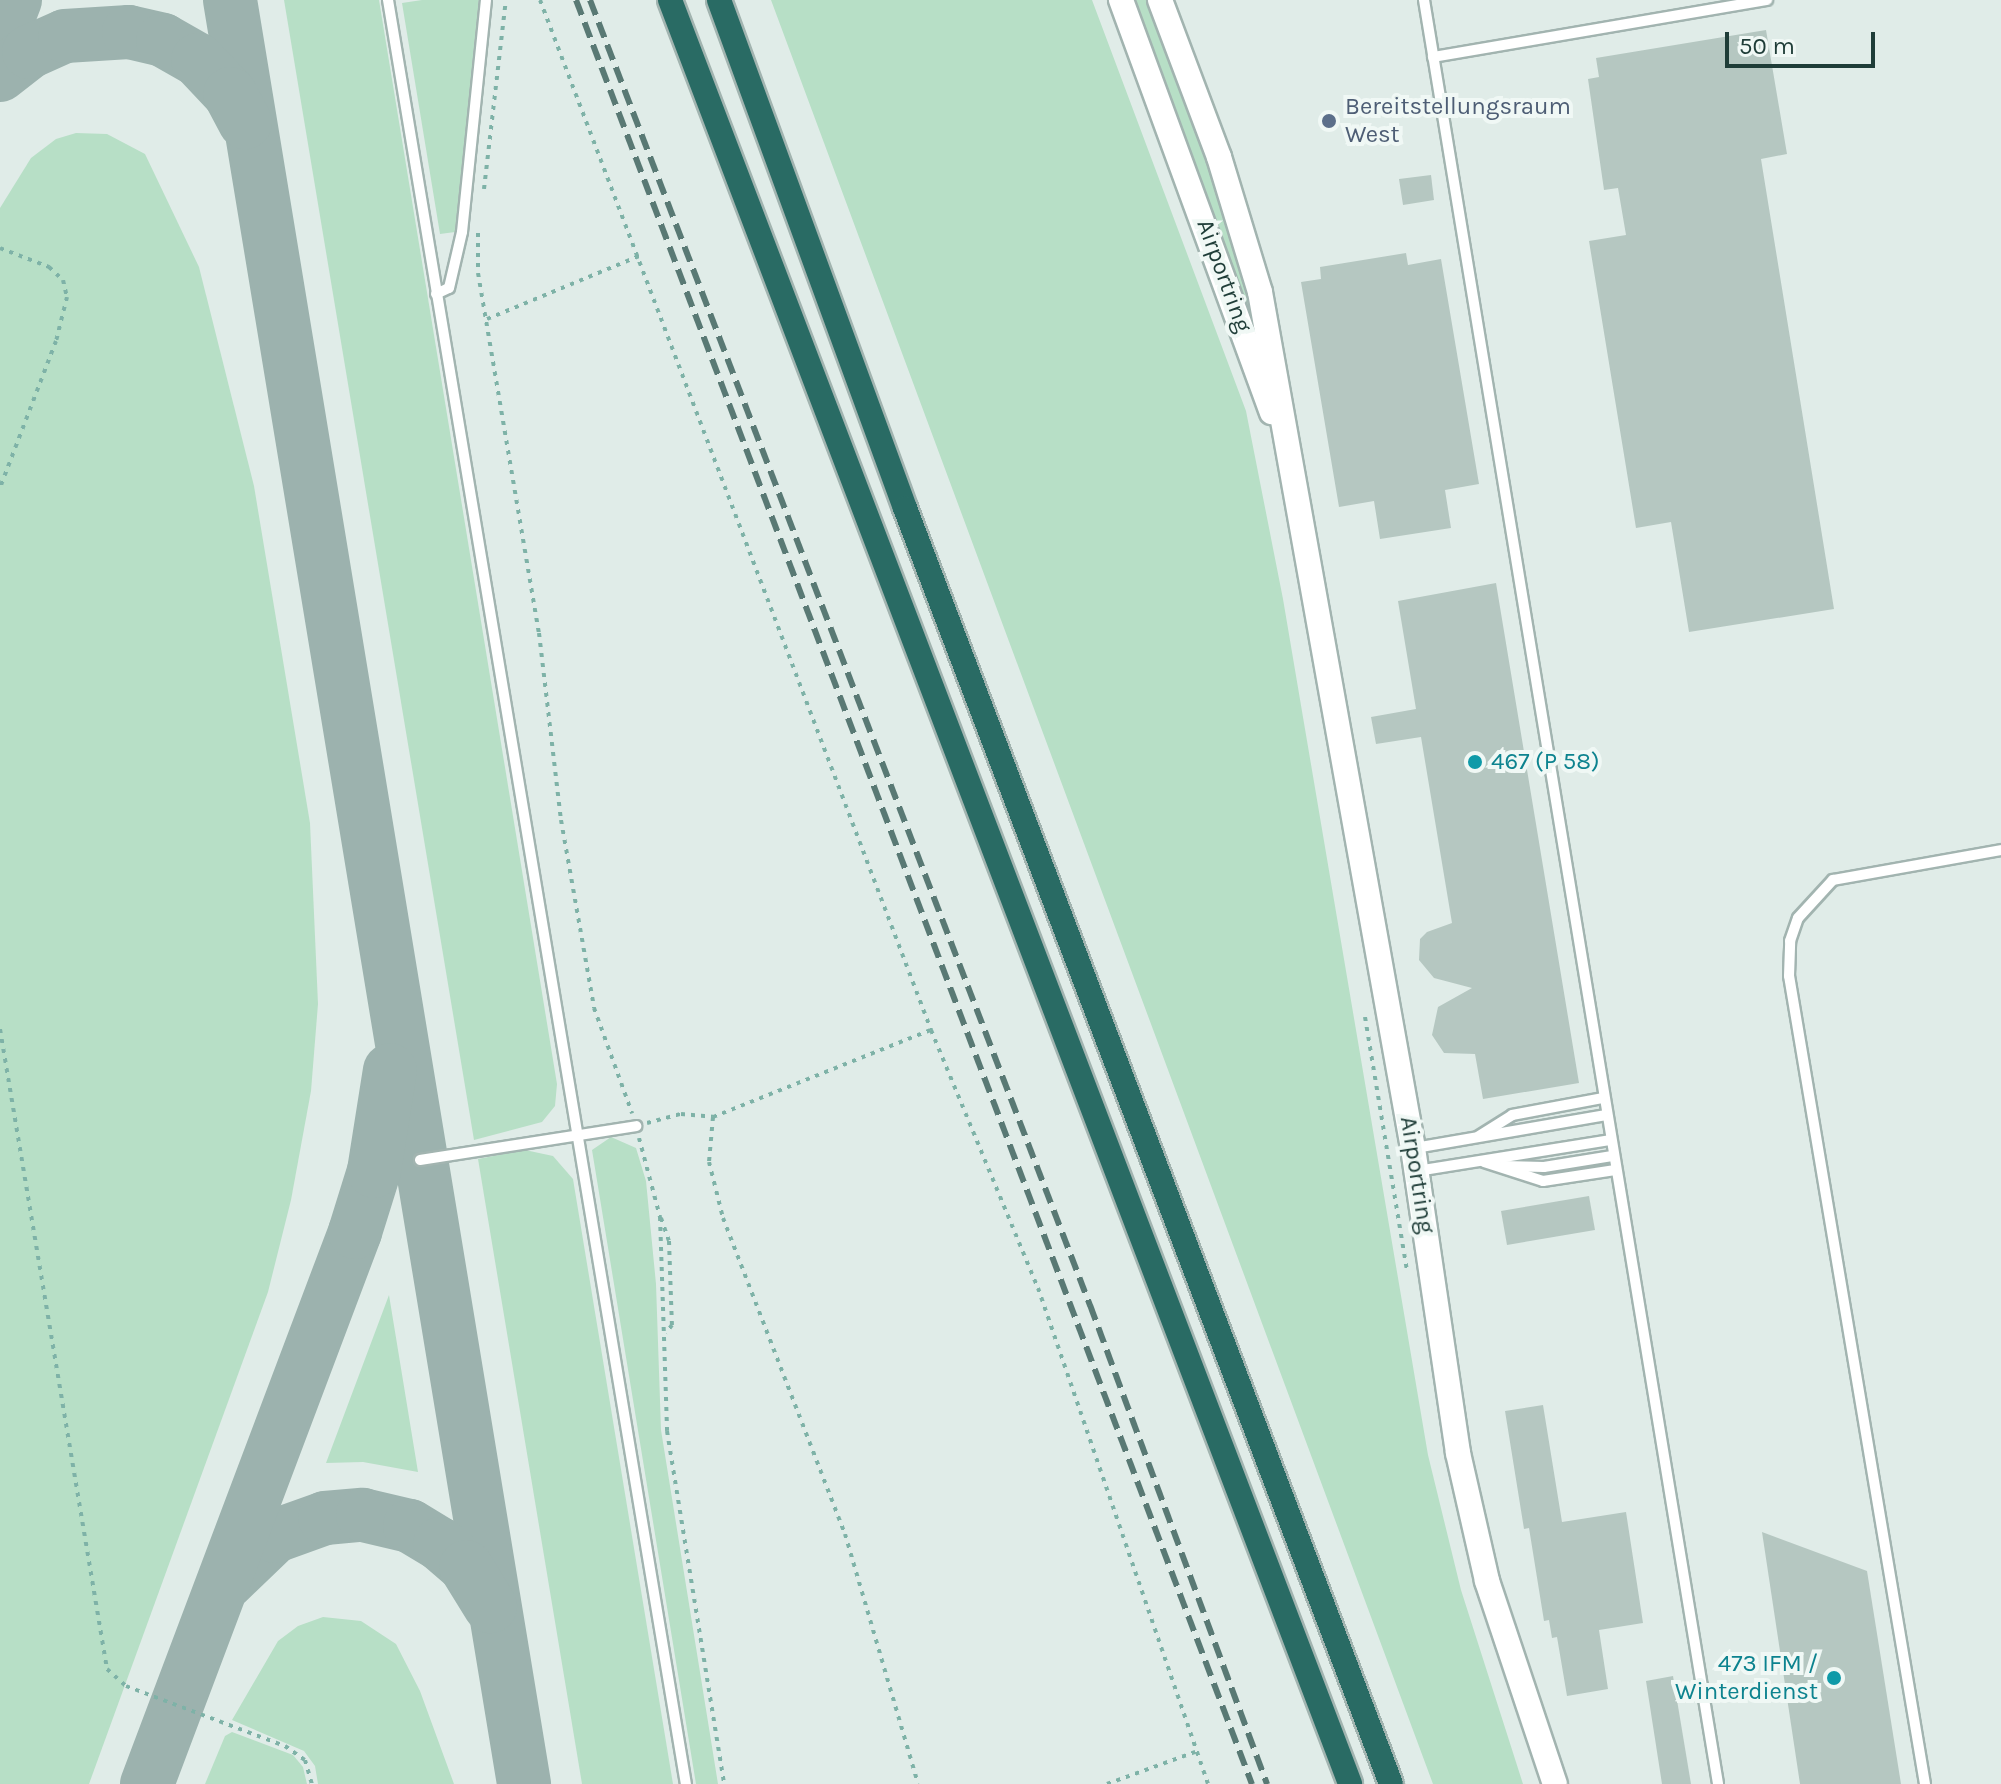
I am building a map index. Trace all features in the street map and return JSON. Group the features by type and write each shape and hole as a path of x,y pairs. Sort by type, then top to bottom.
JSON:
{"highway":[{"path":"670,0 1350,1784"},
{"path":"719,0 905,508 1391,1784"}],"street":[{"name":"Airportring","path":"1121,0 1262,381 1308,558"},
{"name":"Airportring","path":"1160,0 1219,157 1257,278 1415,1160 1458,1453 1474,1531 1555,1784"}],"lane":[{"path":"388,0 686,1784"},
{"path":"436,294 449,288 462,232 486,0"},
{"path":"1424,0 1612,1156 1718,1784"},
{"path":"1433,57 1767,0"},
{"path":"1925,1784 1789,976 1790,941 1798,918 1833,880 2001,850"},
{"path":"1478,1138 1512,1115 1603,1098"},
{"path":"1415,1160 1478,1138 1606,1115"},
{"path":"420,1160 579,1131 636,1126"},
{"path":"1482,1161 1610,1140"},
{"path":"1415,1160 1482,1161 1523,1168 1612,1156"},
{"path":"1482,1161 1543,1181 1615,1170"}],"path":[{"path":"482,202 506,0"},
{"path":"540,0 931,1030 1038,1288 1148,1599 1195,1752 1208,1784"},
{"path":"480,217 478,273 539,633 561,820 591,992 636,1126 660,1217 667,1431 724,1784"},
{"path":"0,248 49,267 63,280 67,297 56,341 0,488"},
{"path":"487,319 639,256"},
{"path":"1363,1006 1409,1285"},
{"path":"0,1029 107,1669 126,1686 151,1697 285,1746 305,1760 312,1784"},
{"path":"636,1126 681,1114 713,1117 931,1030"},
{"path":"713,1117 709,1162 723,1218 845,1534 918,1784"},
{"path":"660,1217 669,1231 672,1325 664,1335"},
{"path":"1107,1784 1195,1752"}],"green space":[{"path":"284,0 379,0 557,1084 555,1106 542,1122 474,1140"},
{"path":"479,0 455,232 440,234 402,3"},
{"path":"771,0 1092,0 1246,411 1283,599 1428,1455 1461,1590 1523,1784 1433,1784"},
{"path":"1134,0 1146,0 1238,248 1260,344"},
{"path":"76,133 107,134 145,154 199,267 254,486 310,823 318,1004 311,1091 291,1200 268,1292 89,1784 0,1784 0,208 31,158 56,139"},
{"path":"611,1137 636,1148 646,1181 656,1284 661,1430 718,1784 696,1784 592,1150"},
{"path":"525,1150 553,1156 573,1179 673,1784 582,1784 478,1159"},
{"path":"389,1295 418,1472 363,1462 326,1463"},
{"path":"323,1617 361,1621 396,1644 420,1691 454,1784 318,1784 315,1766 304,1751 232,1720 278,1641 298,1626"},
{"path":"232,1732 293,1755 303,1767 307,1784 205,1784 225,1736"}],"building":[{"path":"1766,30 1787,154 1761,159 1834,609 1689,632 1671,522 1636,528 1589,241 1626,235 1618,188 1604,190 1588,79 1599,77 1596,58"},
{"path":"1431,175 1434,200 1403,205 1399,179"},
{"path":"1406,253 1408,265 1441,259 1479,484 1445,490 1451,528 1380,539 1374,501 1339,507 1301,282 1321,279 1320,267"},
{"name":"467 (P 58)","path":"1496,583 1579,1083 1483,1099 1475,1054 1444,1053 1432,1035 1438,1007 1472,988 1434,978 1419,960 1420,939 1427,932 1452,923 1421,737 1376,744 1371,717 1416,709 1398,601"},
{"path":"1589,1196 1595,1230 1507,1245 1501,1211"},
{"path":"1543,1405 1562,1522 1626,1512 1643,1623 1599,1630 1608,1689 1567,1696 1557,1637 1552,1638 1549,1620 1544,1621 1529,1528 1524,1529 1505,1411"},
{"name":"473 IFM / Winterdienst","path":"1762,1532 1867,1571 1901,1784 1800,1784"},
{"path":"1673,1676 1691,1784 1662,1784 1646,1681"}],"taxiway":[{"path":"0,39 15,0"},
{"path":"230,0 524,1784"},
{"path":"0,75 29,52 65,36 129,32 163,40 198,60 230,94 245,122"},
{"path":"147,1784 355,1232 374,1171 390,1070"},
{"path":"227,1582 275,1536 325,1518 363,1515 410,1526 440,1544 466,1567 490,1606"}],"railway":[{"path":"576,0 1252,1784"},
{"path":"590,0 1090,1305 1267,1784"}],"place":[{"name":"Bereitstellungsraum West","path":"1329,121"},
{"name":"467 (P 58)","path":"1475,762"},
{"name":"473 IFM / Winterdienst","path":"1834,1678"}]}
